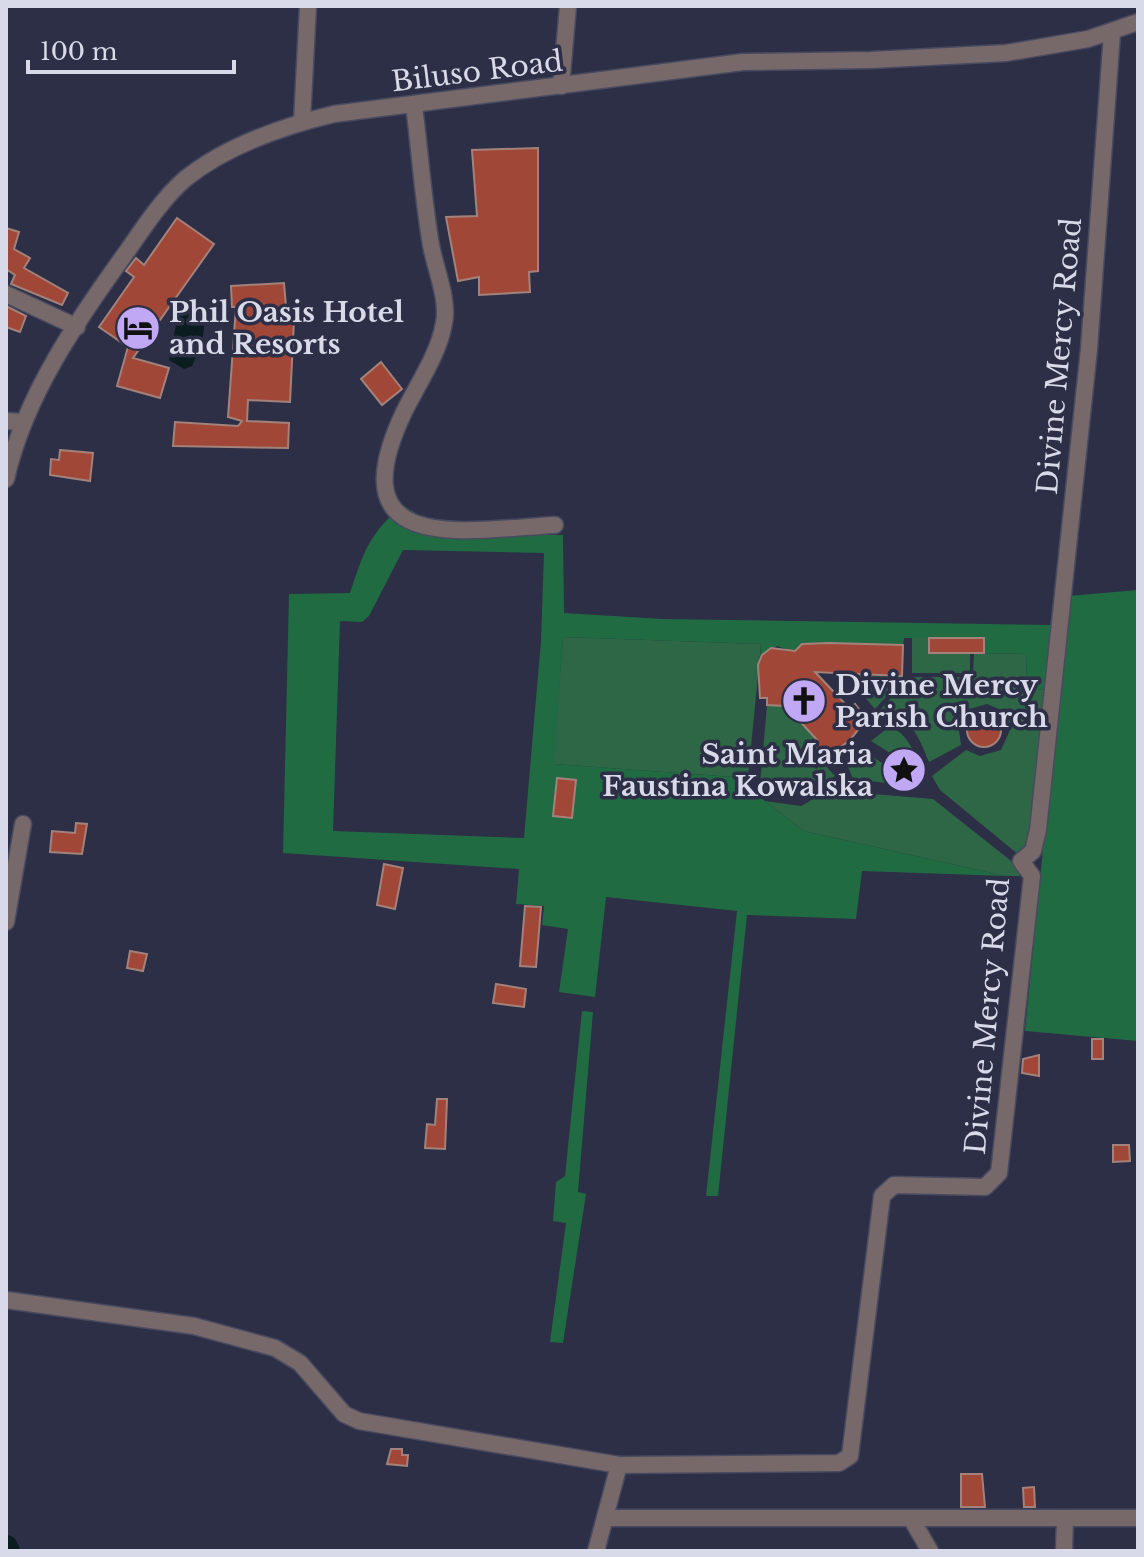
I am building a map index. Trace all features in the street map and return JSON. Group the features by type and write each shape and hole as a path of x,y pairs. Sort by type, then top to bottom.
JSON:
{"street":[{"path":"302,121 308,6"},
{"path":"561,86 568,6"},
{"name":"Biluso Road","path":"6,479 14,422 144,226 184,180 238,149 302,121 334,114 743,62 1006,53 1112,33 1138,22"},
{"name":"Divine Mercy Road","path":"6,1300 239,1336 275,1348 300,1363 344,1414 359,1421 619,1465 839,1463 850,1456 882,1196 894,1185 985,1187 994,1182 999,1173 1032,876 1021,861 1033,851 1038,830 1089,349 1112,33"},
{"path":"414,106 425,212 444,325 396,429 387,461 392,505 400,515 422,528 450,531 555,525"},
{"path":"6,294 77,327"},
{"path":"6,922 23,824"},
{"path":"596,1551 619,1465"},
{"path":"605,1518 1138,1518"},
{"path":"1064,1551 1065,1519"},
{"path":"912,1520 930,1551"}],"green space":[{"path":"403,505 418,515 452,524 489,525 544,520 545,535 563,535 564,613 662,619 1052,625 1045,690 1027,688 1026,654 984,653 984,638 904,638 903,645 802,644 794,652 777,646 760,657 761,644 563,637 554,764 748,778 748,788 804,831 1005,876 862,871 856,919 747,915 718,1196 706,1196 737,911 606,897 595,997 559,992 568,929 542,925 544,906 516,904 519,869 283,853 289,594 350,593 369,544 382,525","holes":["403,550 544,553 541,641 524,838 333,831 340,621 362,622 369,616"]},
{"path":"1138,590 1138,1041 1025,1031 1068,596"},
{"path":"563,637 761,644 748,778 553,764"},
{"path":"912,638 929,638 929,653 970,653 970,673 912,673"},
{"path":"974,653 1026,654 1027,688 1045,690 1030,837 1020,856 940,790 932,776 966,750 980,756 1001,750 1010,730 1001,710 987,704 966,710 958,723 961,745 929,762 918,736 907,723 878,712 910,677 973,677"},
{"path":"850,674 902,676 902,679 875,709 850,680"},
{"path":"767,705 786,706 815,737 806,745 811,751 804,757 816,769 823,763 835,776 799,795 780,794 760,785"},
{"path":"889,727 900,733 909,744 917,770 871,741"},
{"path":"861,750 909,780 894,784 853,779 846,762"},
{"path":"840,784 861,793 933,799 1025,872 1019,876 1005,876 804,831 765,801 801,806"},
{"path":"582,1011 593,1012 578,1192 586,1194 563,1343 550,1342 566,1223 553,1221 556,1182 565,1176"}],"shaded area":[{"path":"186,309 205,321 202,343 192,366 184,369 169,360 179,310"}],"building":[{"path":"538,148 538,271 529,272 530,292 479,295 479,277 458,281 446,217 477,216 472,150"},
{"path":"177,218 214,244 133,358 169,368 160,398 117,386 128,347 99,327 134,277 126,271 136,258 144,265"},
{"path":"6,228 19,232 14,249 30,258 24,268 68,293 62,305 11,284 15,275 6,269"},
{"path":"284,283 287,319 294,320 290,402 248,400 247,421 289,423 288,448 173,446 175,422 238,426 242,421 228,417 236,307 232,307 231,286"},
{"path":"6,306 26,316 20,332 6,327"},
{"path":"381,362 402,389 382,405 361,379"},
{"path":"60,450 93,453 90,481 50,475 51,459 59,460"},
{"path":"929,638 984,638 984,653 929,653"},
{"name":"Divine Mercy Parish Church","path":"802,644 903,645 902,676 815,672 850,709 855,704 867,719 849,741 825,758 812,744 817,740 786,706 767,705 767,698 760,698 758,665 762,655 771,648 795,651"},
{"path":"984,713 996,718 1001,730 996,742 984,747 972,742 967,730 972,718"},
{"path":"557,778 576,780 572,818 553,816"},
{"path":"76,823 87,824 82,854 50,852 52,831 75,833"},
{"path":"384,864 403,868 395,909 377,905"},
{"path":"525,906 541,907 536,967 520,966"},
{"path":"130,951 147,954 143,971 127,968"},
{"path":"496,984 526,989 524,1007 493,1003"},
{"path":"1092,1039 1103,1039 1103,1059 1092,1059"},
{"path":"1039,1055 1039,1076 1022,1073 1023,1059"},
{"path":"437,1099 447,1099 445,1149 425,1148 427,1124 435,1125"},
{"path":"1113,1145 1129,1145 1130,1161 1113,1162"},
{"path":"391,1449 402,1449 402,1455 408,1455 407,1466 387,1464"},
{"path":"961,1474 982,1474 985,1507 961,1507"},
{"path":"1034,1487 1035,1507 1024,1507 1023,1488"}],"waterway":[{"path":"6,1547 8,1551"}],"place":[{"name":"Phil Oasis Hotel and Resorts","path":"138,328"},
{"name":"Divine Mercy Parish Church","path":"804,701"},
{"name":"Saint Maria Faustina Kowalska","path":"904,770"}]}
